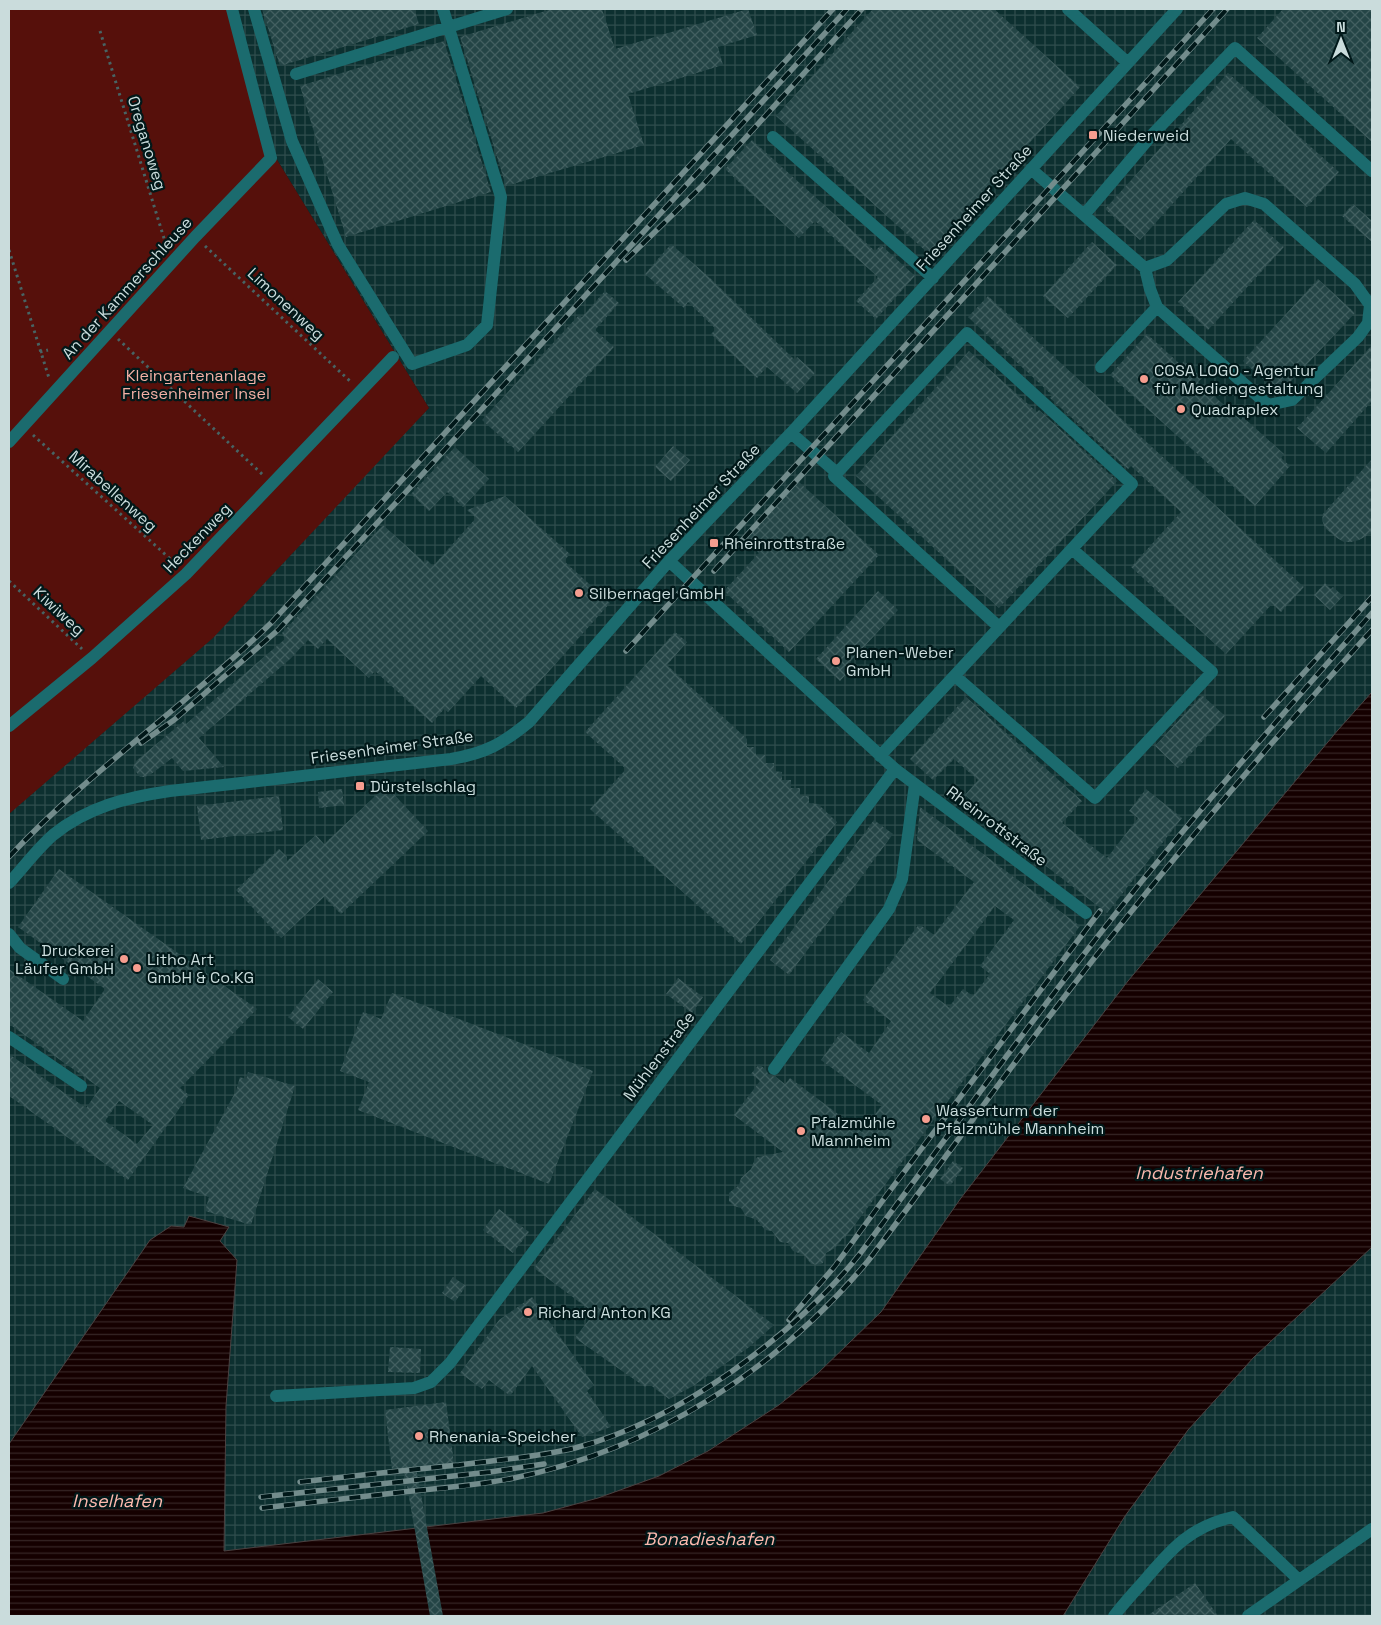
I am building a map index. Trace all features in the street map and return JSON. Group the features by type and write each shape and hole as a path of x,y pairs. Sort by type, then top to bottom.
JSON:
{"street":[{"name":"An der Kammerschleuse","path":"9,442 195,237 271,158 232,9"},
{"path":"254,9 292,141 338,245 412,364 467,346 487,325 501,197 443,9"},
{"path":"296,74 507,9"},
{"path":"1068,9 1128,63"},
{"name":"Friesenheimer Straße","path":"9,884 51,837 69,824 97,809 136,796 452,759 469,756 499,745 529,722 669,562 791,433 1177,9"},
{"path":"1084,215 1151,136 1235,48 1372,171"},
{"path":"773,137 933,278"},
{"path":"1031,169 1145,268 1157,307 1268,405 1292,400 1358,337 1368,323 1370,305 1355,284 1264,204 1245,198 1226,204 1167,260 1145,268"},
{"path":"1101,367 1157,307"},
{"path":"880,756 1132,484 967,333 834,476 999,626"},
{"name":"Heckenweg","path":"9,726 92,658 186,574 393,357"},
{"path":"791,433 837,473"},
{"path":"955,676 1095,798 1212,672 1072,549"},
{"name":"Rheinrottstraße","path":"669,562 895,770 1086,914"},
{"name":"Mühlenstraße","path":"276,1396 414,1388 431,1382 450,1363 895,770"},
{"path":"774,1069 890,910 902,879 915,784"},
{"path":"9,934 20,948 63,979"},
{"path":"9,1037 80,1086"},
{"path":"1114,1616 1164,1557 1185,1537 1217,1520 1233,1517 1299,1580"},
{"path":"1248,1616 1372,1529"}],"path":[{"name":"Oreganoweg","path":"100,31 172,263"},
{"name":"Limonenweg","path":"195,237 361,390"},
{"path":"9,250 53,393"},
{"path":"111,331 273,483"},
{"path":"40,352 48,350"},
{"name":"Mirabellenweg","path":"24,426 186,574"},
{"name":"Kiwiweg","path":"9,581 92,658"}],"shaded area":[{"path":"235,9 1372,9 1372,692 1128,981 961,1198 881,1312 817,1374 779,1405 707,1451 659,1476 598,1498 543,1513 224,1551 226,1406 237,1260 220,1241 228,1227 184,1227 37,1404 9,1444 9,814 429,408 276,158"},
{"path":"1372,1247 1372,1616 1063,1616 1125,1516 1188,1430 1254,1357"}],"green space":[{"name":"Kleingartenanlage Friesenheimer Insel","path":"9,9 235,9 276,158 429,408 213,638 9,814"}],"water":[{"name":"Industriehafen","path":"1372,692 1372,1247 1254,1357 1188,1430 1125,1516 1063,1616 9,1616 9,1444 150,1240 171,1226 184,1227 189,1216 229,1227 220,1241 237,1260 226,1406 224,1551 543,1513 598,1498 659,1476 708,1451 779,1405 817,1374 881,1312 961,1198 1128,981"}],"building":[{"path":"262,9 414,9 419,24 280,66"},
{"path":"552,9 602,9 615,49 748,9 757,35 718,47 723,65 628,94 644,145 506,186 460,37"},
{"path":"873,9 994,9 1080,87 929,254 776,116"},
{"path":"1283,9 1372,9 1372,142 1257,38"},
{"path":"444,41 491,192 346,237 300,86"},
{"path":"1228,73 1339,172 1307,207 1231,139 1140,240 1105,209"},
{"path":"752,140 875,251 881,245 915,276 876,319 856,301 878,277 815,221 799,238 725,169"},
{"path":"1353,204 1372,221 1372,242 1342,216"},
{"path":"1254,220 1284,247 1208,330 1178,302"},
{"path":"1092,242 1117,265 1068,318 1043,296"},
{"path":"671,244 710,278 795,360 797,357 815,373 797,393 767,367 757,378 711,334 716,329 688,302 684,308 645,274"},
{"path":"1318,279 1355,313 1279,394 1243,361"},
{"path":"605,291 619,303 595,330 614,347 518,452 482,420 579,315 582,317"},
{"path":"988,296 1304,587 1281,612 1272,604 1226,654 1131,567 1181,512 1131,466 1128,469 1050,398 1052,395 968,317"},
{"path":"1147,334 1181,365 1184,361 1202,378 1198,382 1241,420 1243,417 1284,454 1281,458 1290,466 1255,506 1110,375"},
{"path":"1372,345 1372,401 1326,453 1297,428"},
{"path":"969,351 1037,412 1039,410 1117,481 999,608 856,476"},
{"path":"673,446 690,460 671,481 655,467"},
{"path":"455,447 489,479 463,507 447,492 429,511 411,494"},
{"path":"1372,459 1372,533 1359,540 1344,542 1325,528 1322,520 1323,514"},
{"path":"799,482 879,555 789,652 724,591 759,553 745,540"},
{"path":"505,496 570,554 564,561 610,603 516,708 481,676 448,712 444,709 432,723 375,671 369,678 327,639 318,649 308,640 290,659 199,738 224,767 183,771 172,758 150,775 144,777 140,777 133,768 136,761 184,721 186,724 285,639 282,633 383,525 424,562 427,560 433,566 476,518 467,510"},
{"path":"1325,583 1343,596 1330,610 1314,595"},
{"path":"878,591 898,610 850,662 854,666 840,681 816,659"},
{"path":"675,632 687,642 667,665 747,739 747,747 756,747 756,755 765,755 765,763 774,763 774,771 782,772 782,780 791,780 791,788 800,788 800,796 809,796 809,803 818,804 837,822 741,944 590,809 626,769 585,732"},
{"path":"1202,695 1225,716 1178,768 1155,746"},
{"path":"966,697 1082,801 1062,823 1107,858 1138,818 1129,811 1146,789 1182,818 1107,913 1033,856 965,795 978,780 954,759 933,780 910,759"},
{"path":"386,786 428,831 341,914 324,897 281,938 236,890 279,849 287,857 287,861 316,835 324,844"},
{"path":"342,789 344,805 319,808 318,792"},
{"path":"279,796 283,830 201,840 197,806"},
{"path":"920,807 1080,926 844,1239 835,1248 826,1253 823,1263 819,1265 811,1264 804,1255 793,1251 788,1243 780,1242 772,1231 765,1230 757,1220 746,1216 741,1208 734,1206 729,1201 729,1193 739,1185 741,1178 751,1169 755,1159 783,1152 734,1115 760,1081 751,1074 759,1064 769,1075 776,1077 785,1084 790,1078 862,1132 882,1105 821,1060 841,1032 869,1053 891,1021 863,1000 919,924 934,935 974,882 917,840","holes":["995,906 1014,920 980,966 990,974 973,996 963,989 949,1007 930,993"]},
{"path":"874,820 893,834 789,975 770,960"},
{"path":"59,869 257,1009 180,1088 189,1095 128,1180 9,1096 9,1054 86,1108 100,1088 9,1024 9,969 83,1021 105,989 18,927","holes":["119,1101 153,1125 137,1144 105,1121"]},
{"path":"678,978 703,997 692,1013 666,994"},
{"path":"318,979 333,992 303,1029 288,1017"},
{"path":"392,993 593,1071 549,1184 358,1110 369,1082 340,1071 363,1012 381,1019"},
{"path":"248,1072 295,1086 251,1225 205,1211 209,1197 183,1188 236,1091 240,1077 246,1079"},
{"path":"953,1161 963,1168 950,1186 940,1179"},
{"path":"595,1189 774,1325 748,1348 693,1386 669,1399 649,1384 645,1387 575,1338 594,1313 534,1268"},
{"path":"499,1209 529,1232 513,1253 483,1230"},
{"path":"453,1277 466,1286 455,1302 442,1293"},
{"path":"532,1297 594,1385 587,1391 611,1427 582,1437 532,1366 510,1396 489,1380 482,1389 460,1373 499,1320"},
{"path":"390,1347 421,1349 420,1373 388,1372"},
{"name":"Rhenania-Speicher","path":"446,1402 454,1463 416,1467 443,1616 430,1616 404,1469 392,1470 385,1410"},
{"path":"1195,1583 1218,1616 1147,1616"}],"railway":[{"path":"9,857 72,796 206,682 271,623 833,9"},
{"path":"141,743 174,720 278,630 847,9"},
{"path":"626,260 701,187 862,9"},
{"path":"626,651 1213,9"},
{"path":"714,571 1227,9"},
{"path":"1264,717 1372,597"},
{"path":"300,1482 517,1458 546,1454 596,1442 617,1435 675,1407 731,1372 766,1346 799,1318 845,1272 1133,892 1191,821 1372,613"},
{"path":"262,1508 476,1484 514,1478 566,1465 616,1447 664,1425 709,1400 753,1370 794,1337 868,1261 1052,1013 1129,914 1289,723 1372,630"},
{"path":"789,1320 835,1266 1100,911"},
{"path":"261,1497 490,1472 544,1464"}],"place":[{"name":"Niederweid","path":"1093,135"},
{"name":"COSA LOGO - Agentur für Mediengestaltung","path":"1144,379"},
{"name":"Quadraplex","path":"1181,409"},
{"name":"Rheinrottstraße","path":"714,543"},
{"name":"Silbernagel GmbH","path":"579,593"},
{"name":"Planen-Weber GmbH","path":"836,661"},
{"name":"Dürstelschlag","path":"360,786"},
{"name":"Druckerei Läufer GmbH","path":"124,959"},
{"name":"Litho Art GmbH & Co.KG","path":"137,968"},
{"name":"Wasserturm der Pfalzmühle Mannheim","path":"926,1119"},
{"name":"Pfalzmühle Mannheim","path":"801,1131"},
{"name":"Richard Anton KG","path":"528,1312"},
{"name":"Rhenania-Speicher","path":"419,1436"}],"water label":[{"name":"Inselhafen","path":"117,1500"},
{"name":"Bonadieshafen","path":"709,1538"}]}
